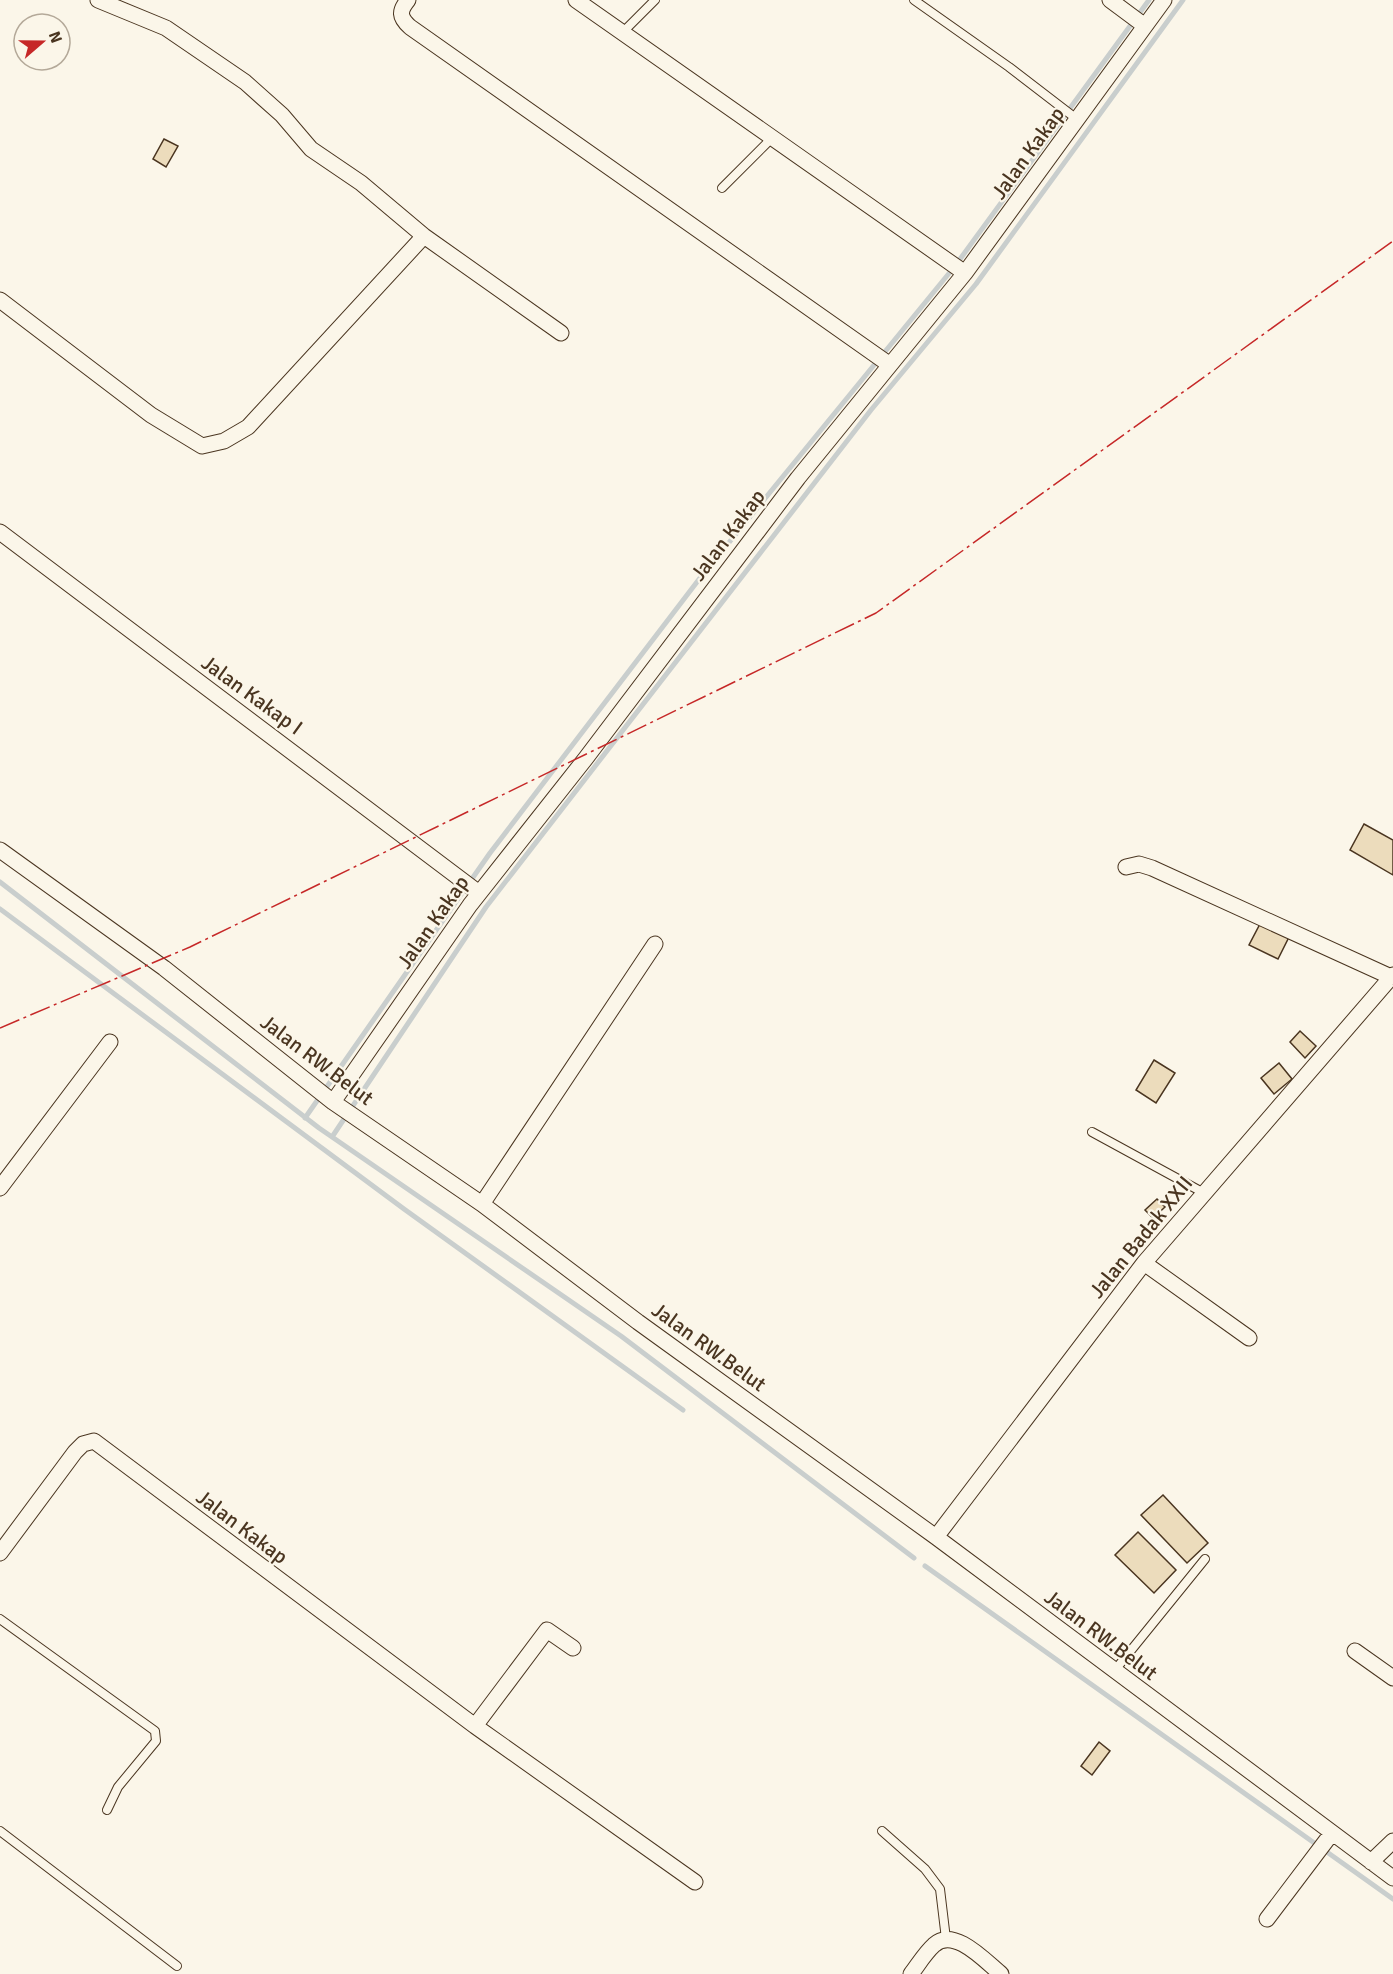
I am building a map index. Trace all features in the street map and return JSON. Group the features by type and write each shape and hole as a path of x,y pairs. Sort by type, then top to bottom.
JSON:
{"street":[{"path":"98,0 166,28 245,82 282,115 311,148 361,183 424,236 561,333"},
{"path":"408,0 401,9 401,15 410,27 890,365"},
{"path":"576,0 965,273"},
{"path":"1110,0 1145,26"},
{"name":"Jalan Kakap","path":"333,1102 479,893 601,739 798,478 965,273 1164,0"},
{"path":"0,300 151,415 202,446 224,441 248,427 424,236"},
{"name":"Jalan Kakap I","path":"0,532 139,639 229,702 479,893"},
{"name":"Jalan RW.Belut","path":"0,850 164,968 333,1102 482,1204 647,1329 936,1537 1393,1878"},
{"path":"1126,867 1139,864 1152,868 1392,976"},
{"path":"482,1204 655,944"},
{"name":"Jalan Badak XXII","path":"936,1537 1144,1263 1392,976"},
{"path":"0,1188 110,1042"},
{"path":"1144,1263 1249,1338"},
{"name":"Jalan Kakap","path":"0,1553 75,1452 83,1444 94,1442 480,1730"},
{"path":"573,1648 547,1630 480,1730 695,1882"},
{"path":"1355,1651 1393,1678"},
{"path":"1267,1919 1332,1833"},
{"path":"1371,1862 1393,1840"},
{"path":"911,1974 935,1943 946,1939 956,1940 1001,1974"}],"lane":[{"path":"622,33 655,0"},
{"path":"914,0 1009,67 1078,120"},
{"path":"722,188 772,138"},
{"path":"1092,1132 1204,1193"},
{"path":"1114,1672 1205,1559"},
{"path":"0,1619 155,1731 156,1742 118,1787 107,1810"},
{"path":"0,1831 177,1965"},
{"path":"882,1831 925,1869 940,1889 946,1939"}],"building":[{"path":"164,139 178,146 166,167 153,159"},
{"path":"1364,824 1393,840 1393,875 1350,850"},
{"path":"1261,922 1289,937 1278,959 1249,945"},
{"path":"1300,1031 1316,1046 1305,1058 1290,1042"},
{"path":"1154,1060 1175,1073 1156,1103 1136,1090"},
{"path":"1279,1063 1292,1079 1274,1094 1261,1078"},
{"path":"1157,1199 1165,1207 1153,1218 1145,1210"},
{"path":"1163,1495 1208,1543 1187,1563 1141,1515"},
{"path":"1138,1532 1176,1570 1154,1593 1115,1555"},
{"path":"1099,1742 1110,1751 1092,1775 1081,1766"}],"waterway":[{"path":"305,1118 490,853 700,578 955,266 1149,0"},
{"path":"332,1137 486,907 871,410 976,284 1183,0"},
{"path":"0,882 319,1128 621,1336 914,1558"},
{"path":"0,909 404,1209 683,1410"},
{"path":"925,1566 1393,1899"}],"power":[{"path":"0,1028 190,947 876,613 1393,241"}]}
